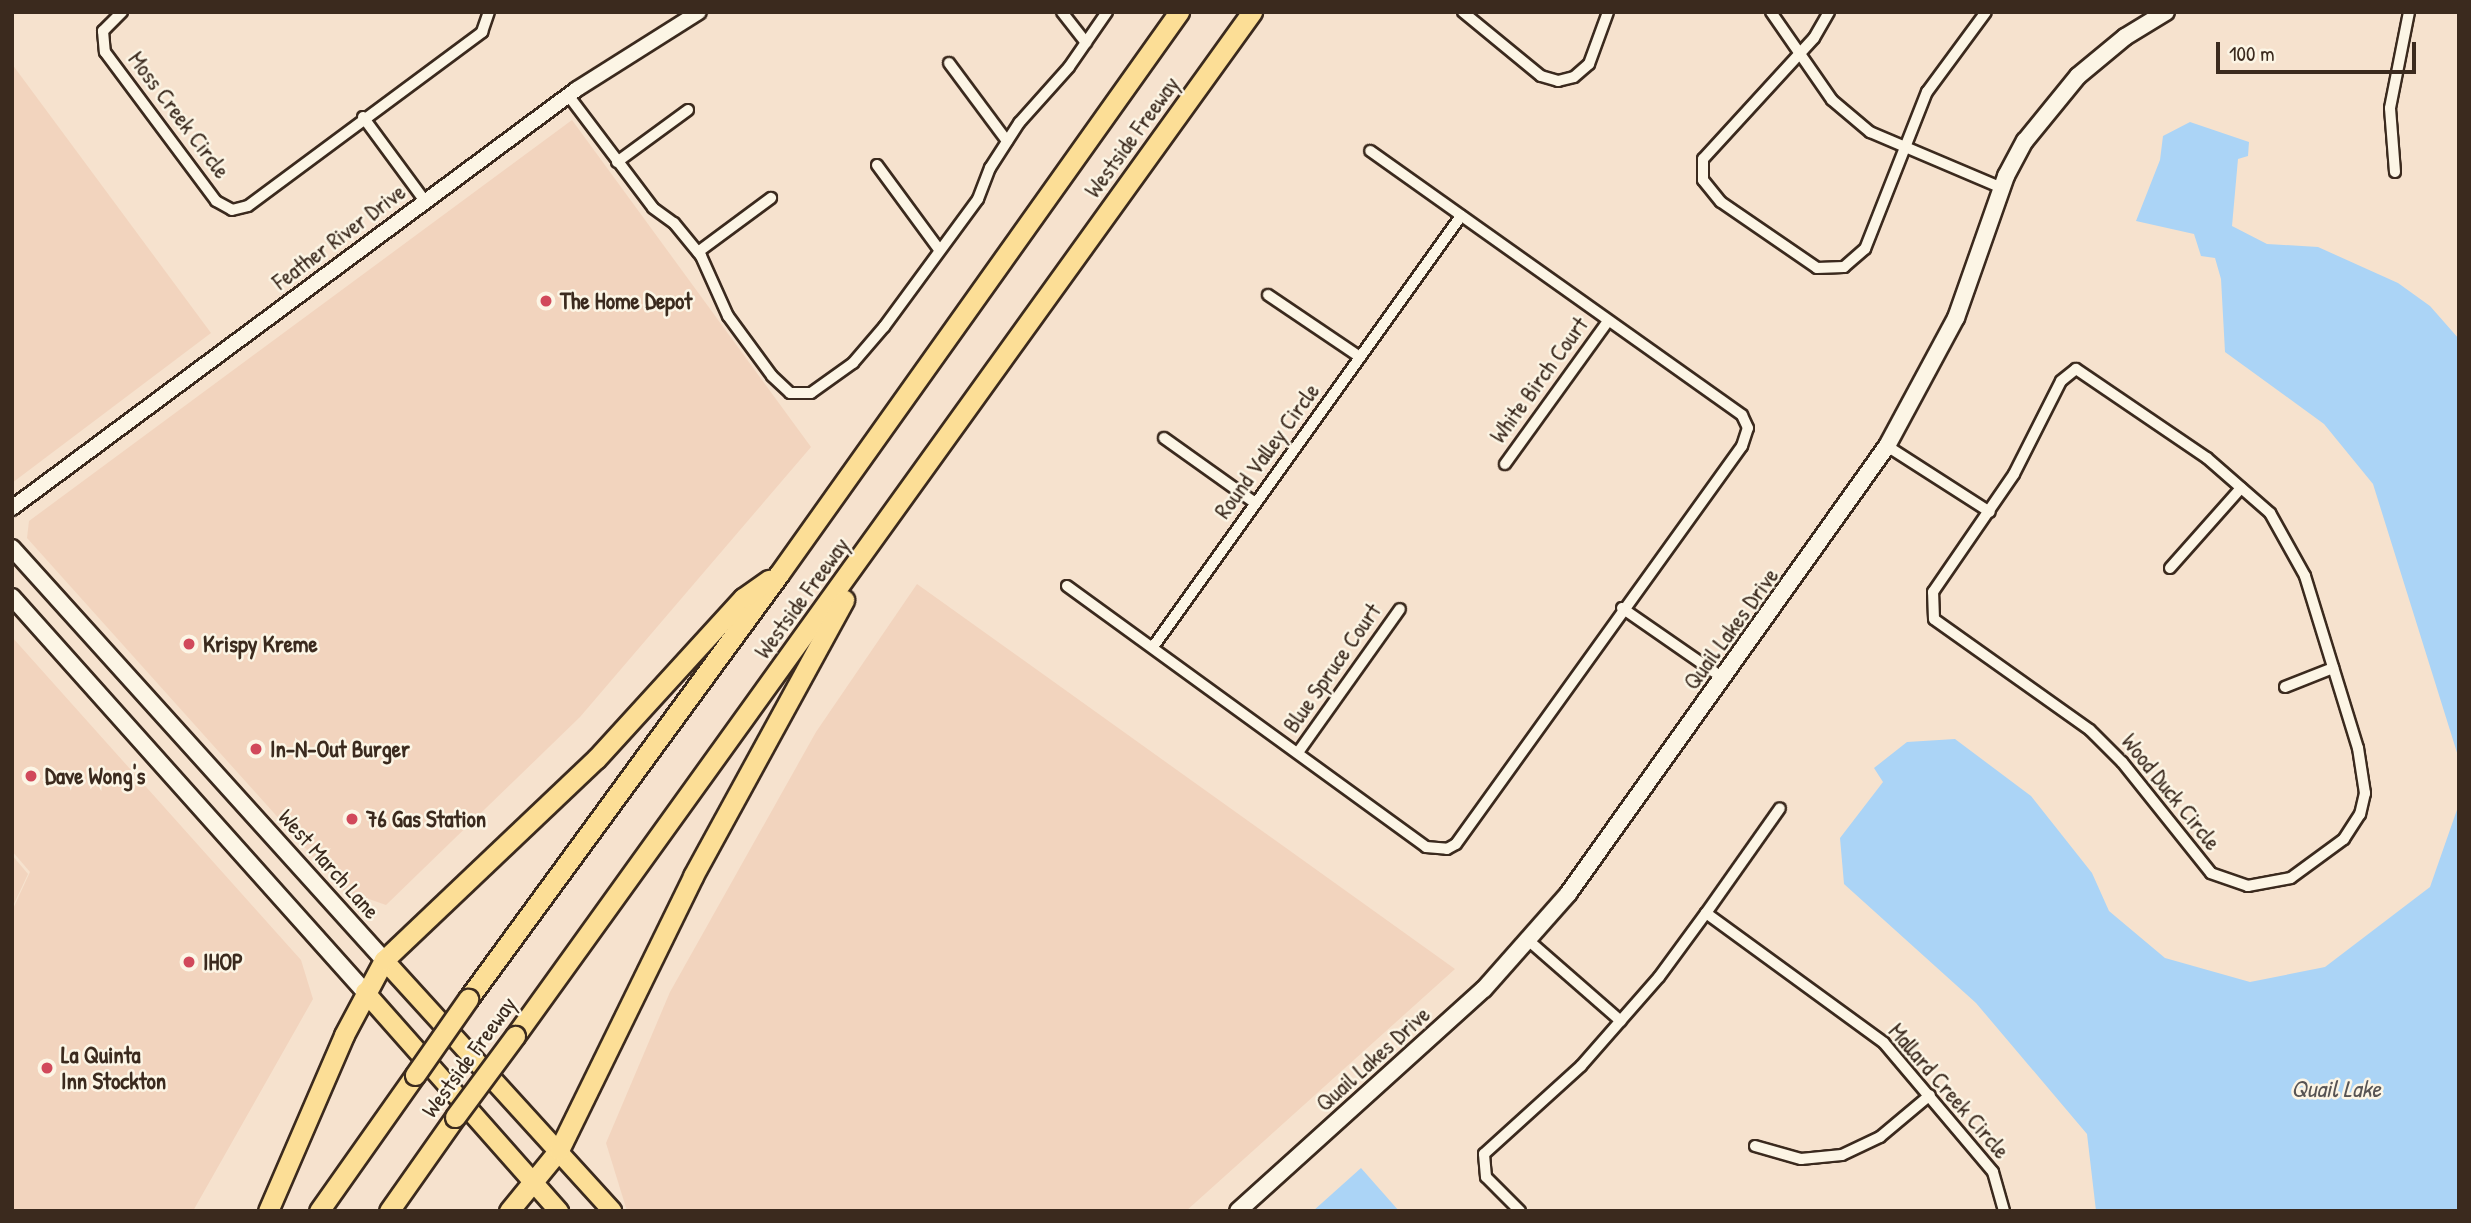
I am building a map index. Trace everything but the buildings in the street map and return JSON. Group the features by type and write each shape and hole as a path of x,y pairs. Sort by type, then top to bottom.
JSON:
{"highway":[{"name":"Westside Freeway","path":"319,1211 468,999 779,574 1179,12"},
{"name":"Westside Freeway","path":"389,1211 1252,12"},
{"path":"509,1211 559,1150 693,876 880,531"},
{"path":"268,1211 365,992 384,960 596,760 743,597 779,574"}],"main road":[{"name":"Quail Lakes Drive","path":"1238,1211 1465,1007 1568,894 1887,446 1956,318 2002,188 2025,141 2078,76 2125,37 2166,12"},
{"name":"West March Lane","path":"12,548 612,1211"},
{"path":"12,597 559,1211"}],"street":[{"name":"Moss Creek Circle","path":"122,12 103,31 105,52 222,206 248,206 363,117 482,32 489,12"},
{"name":"Feather River Drive","path":"12,508 568,95 699,12"},
{"path":"1062,12 1086,43"},
{"path":"568,95 653,208 674,223 698,253 715,281 728,316 772,376 797,395 811,393 853,363 938,248 978,199 1007,141 1086,43 1107,12"},
{"path":"1463,12 1541,76 1558,81 1574,77 1588,64 1608,12"},
{"path":"1772,12 1802,52 1832,100 1870,132 2002,188"},
{"path":"1829,12 1802,52 1703,159 1703,180 1721,202 1817,268 1844,267 1865,249 1927,92 1986,12"},
{"path":"2395,172 2390,108 2409,12"},
{"path":"949,62 1007,141"},
{"path":"617,162 688,110"},
{"path":"363,117 425,201"},
{"path":"1067,586 1299,751 1426,847 1442,850 1452,847 1622,608 1742,446 1748,428 1742,415 1370,151"},
{"path":"877,165 938,248"},
{"path":"698,253 771,198"},
{"name":"Round Valley Circle","path":"1153,647 1461,216"},
{"path":"1268,295 1360,357"},
{"name":"White Birch Court","path":"1506,464 1608,321"},
{"name":"Wood Duck Circle","path":"2077,369 2104,383 2270,513 2292,547 2333,668 2365,781 2363,802 2351,830 2305,869 2279,883 2248,886 2222,879 2199,863 2122,762 2090,730 1934,619 1930,610 1933,592 1990,512 2046,416 2061,381 2077,369"},
{"path":"1164,439 1255,503"},
{"path":"1887,446 1990,512"},
{"path":"2170,568 2241,488"},
{"path":"1622,608 1723,678"},
{"name":"Blue Spruce Court","path":"1299,751 1400,609"},
{"path":"2285,687 2333,668"},
{"path":"1520,1211 1486,1177 1484,1154 1560,1087 1621,1021 1706,913 1780,808"},
{"name":"Mallard Creek Circle","path":"1706,913 1851,1016 1884,1043 1993,1172 2004,1211"},
{"path":"1528,940 1621,1021"},
{"path":"1755,1146 1801,1159 1842,1155 1880,1137 1930,1095"}],"shaded area":[{"path":"12,64 211,333 12,483"},
{"path":"572,120 811,447 580,717 386,905 343,890 27,538 29,521"},
{"path":"917,584 1455,969 1186,1211 627,1211 606,1143 670,992 816,732"},
{"path":"12,637 301,960 313,999 193,1211 12,1211 12,911 30,872 12,851"},
{"path":"12,855 28,874 12,908"}],"water":[{"path":"2190,122 2249,142 2248,156 2238,159 2232,226 2267,244 2318,247 2398,283 2430,306 2459,339 2459,759 2373,484 2324,424 2225,352 2221,279 2215,258 2201,256 2194,234 2136,221 2160,160 2163,136"},
{"name":"Quail Lake","path":"1955,739 2031,796 2092,873 2109,911 2165,958 2250,982 2325,967 2430,887 2459,804 2459,1211 2096,1211 2087,1134 1976,1003 1844,884 1840,838 1883,782 1874,768 1907,742"},
{"path":"1361,1168 1399,1211 1313,1211"}],"place":[{"name":"The Home Depot","path":"546,301"},
{"name":"Krispy Kreme","path":"189,644"},
{"name":"In-N-Out Burger","path":"256,749"},
{"name":"Dave Wong's","path":"31,776"},
{"name":"76 Gas Station","path":"352,819"},
{"name":"IHOP","path":"189,962"},
{"name":"La Quinta Inn Stockton","path":"47,1068"}]}
